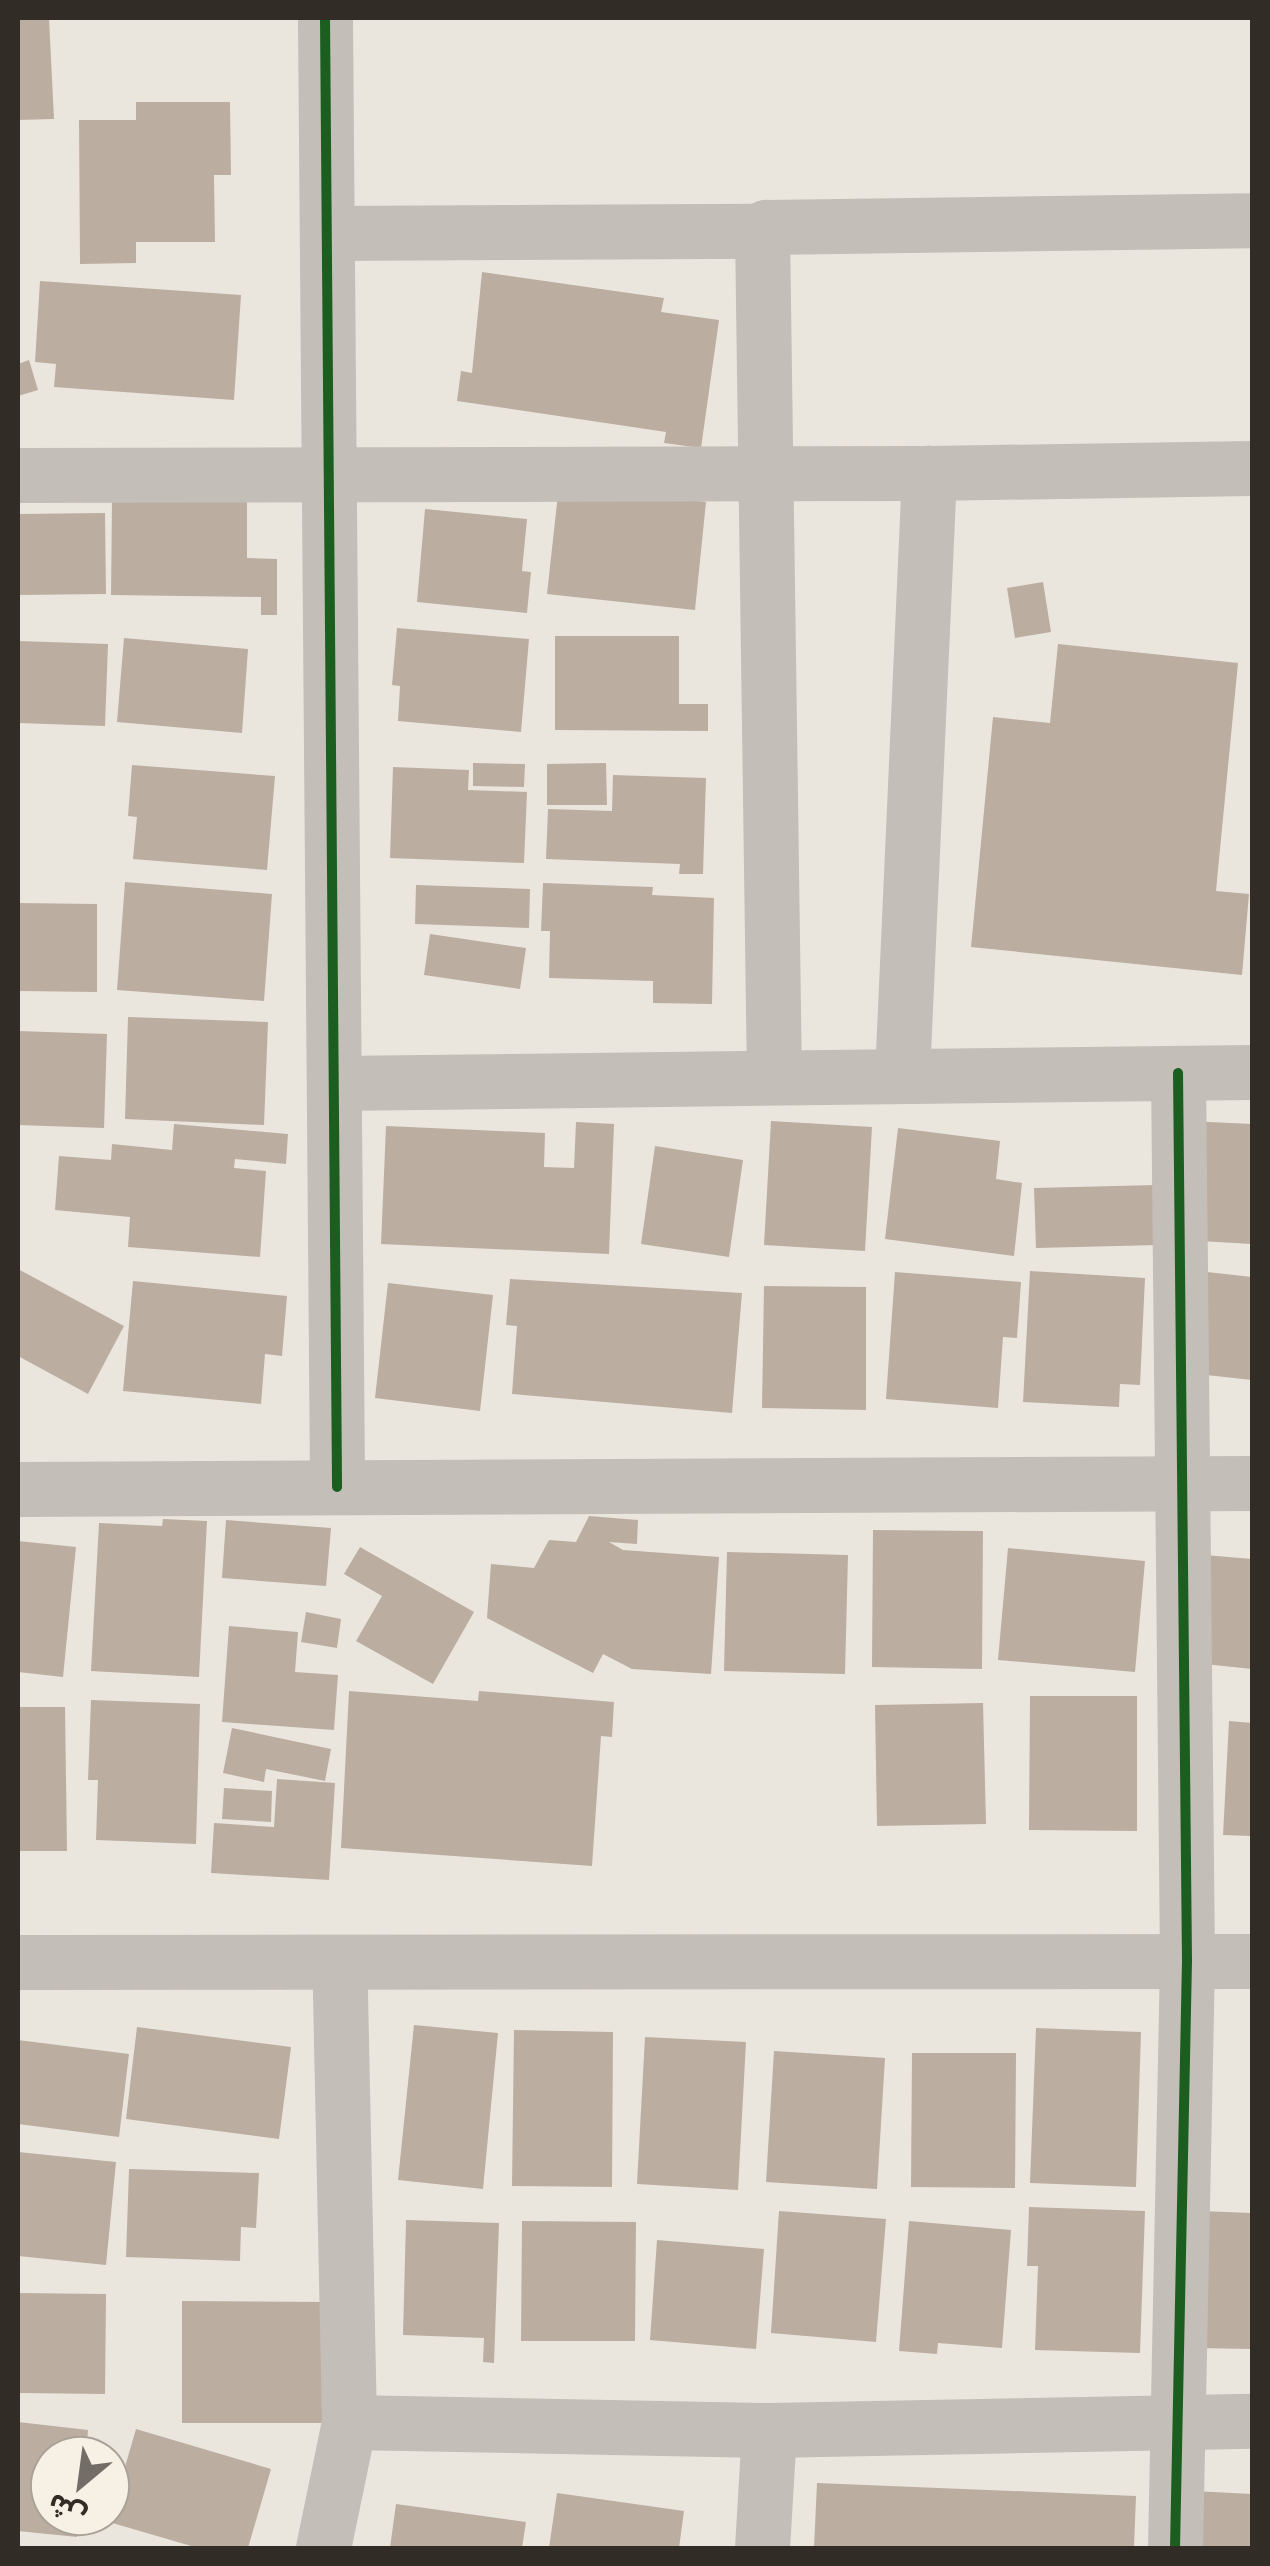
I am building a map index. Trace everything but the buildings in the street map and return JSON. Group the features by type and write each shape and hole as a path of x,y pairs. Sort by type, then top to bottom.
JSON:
{"street":[{"path":"325,18 337,1487"},
{"path":"327,233 762,231 786,226 1252,220"},
{"path":"762,231 774,1078"},
{"path":"18,475 929,474 1252,468"},
{"path":"902,1076 929,474"},
{"path":"334,1083 1252,1072"},
{"path":"1176,2548 1187,1962 1178,1073"},
{"path":"18,1489 1252,1483"},
{"path":"18,1962 1252,1962"},
{"path":"322,2548 349,2422 339,1962"},
{"path":"349,2422 769,2430 1252,2422"},
{"path":"762,2548 769,2430"}],"cycle path":[{"path":"325,18 337,1487"},
{"path":"1175,2548 1187,1961 1178,1073"}]}
